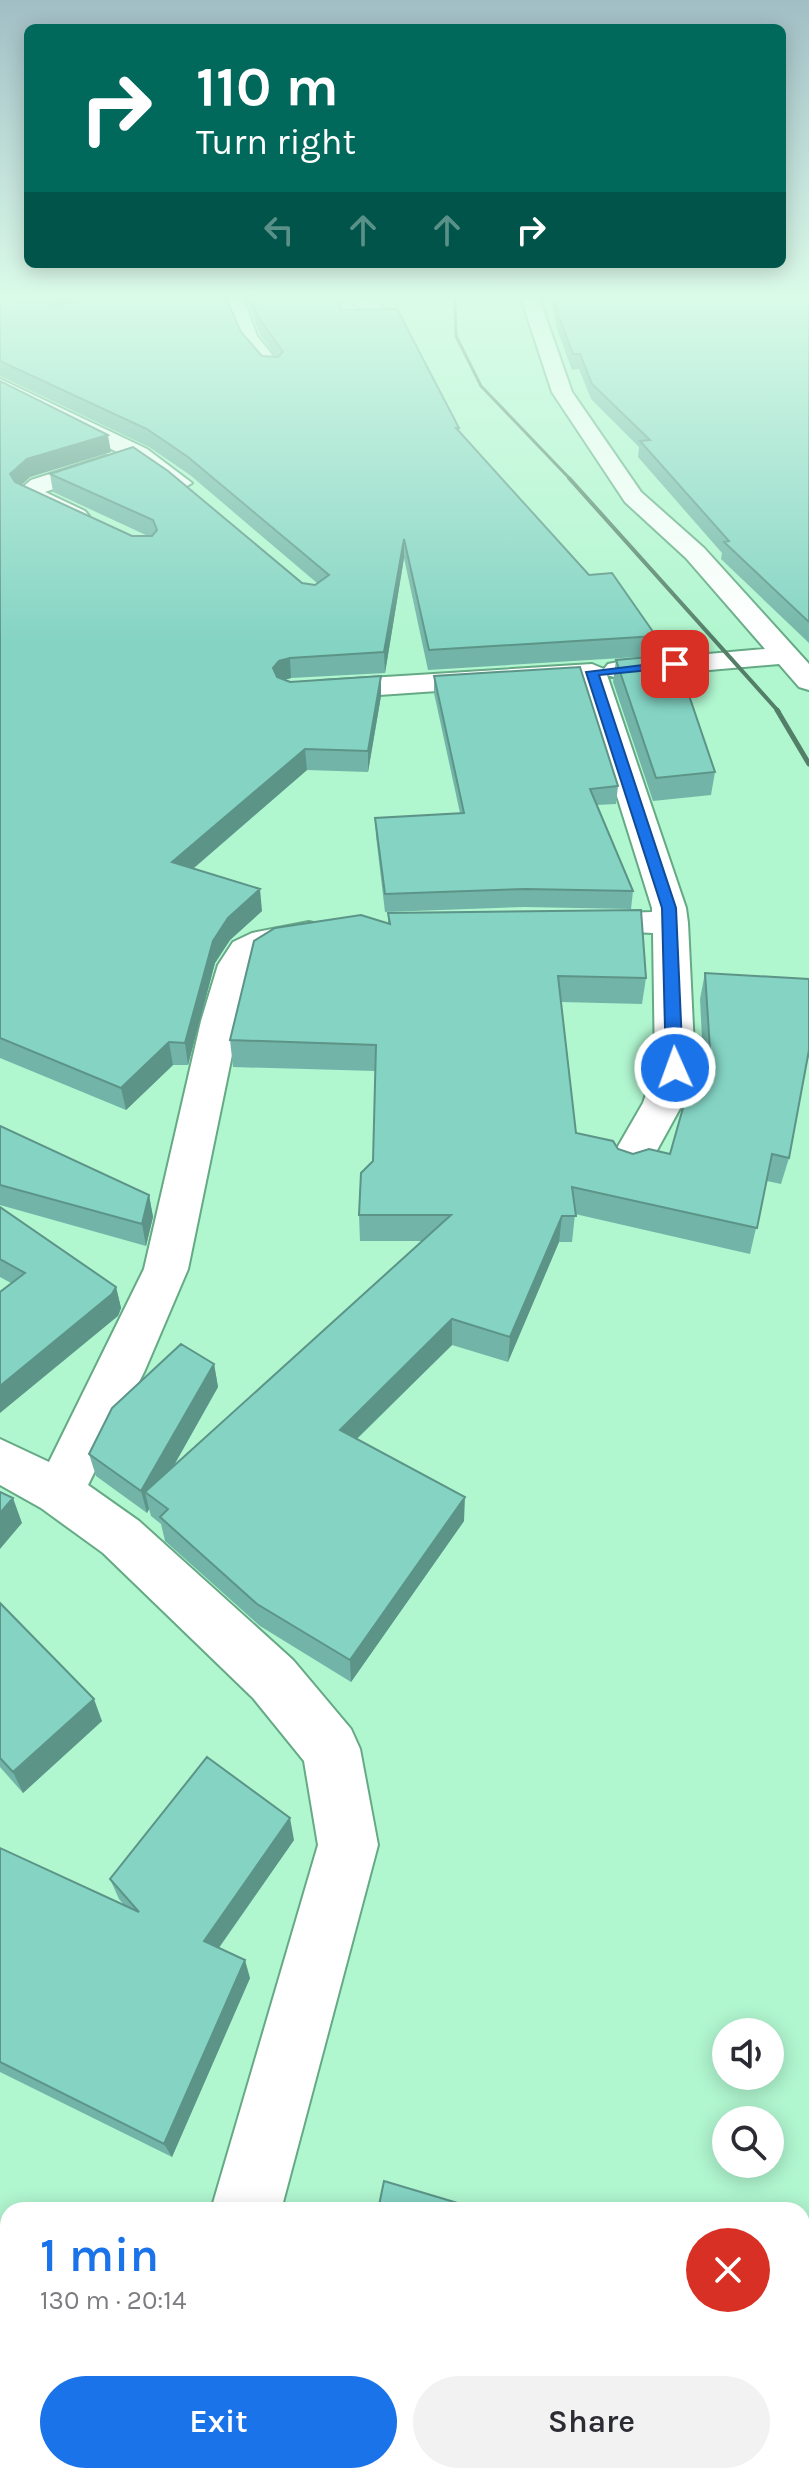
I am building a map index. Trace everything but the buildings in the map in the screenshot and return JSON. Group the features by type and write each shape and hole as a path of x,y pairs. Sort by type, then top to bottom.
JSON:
{"street":[{"path":"58,414 139,454 204,503"},
{"path":"577,414 633,497 695,553 809,681"},
{"path":"93,523 28,493 39,485 139,454"},
{"path":"291,690 592,672 789,655"},
{"path":"592,672 669,908 675,1068 663,1103 630,1162"},
{"path":"539,922 670,923"},
{"path":"59,1493 121,1370 166,1269 220,1021 236,965 246,950 265,941 341,928"},
{"path":"0,1460 59,1493 121,1537 273,1679 331,1749 348,1845 248,2202"}],"railway":[{"path":"508,414 571,480"},
{"path":"569,478 779,712"},
{"path":"777,710 809,764"}],"route":[{"path":"675,664 592,672 638,821 669,908 675,1068"}]}
